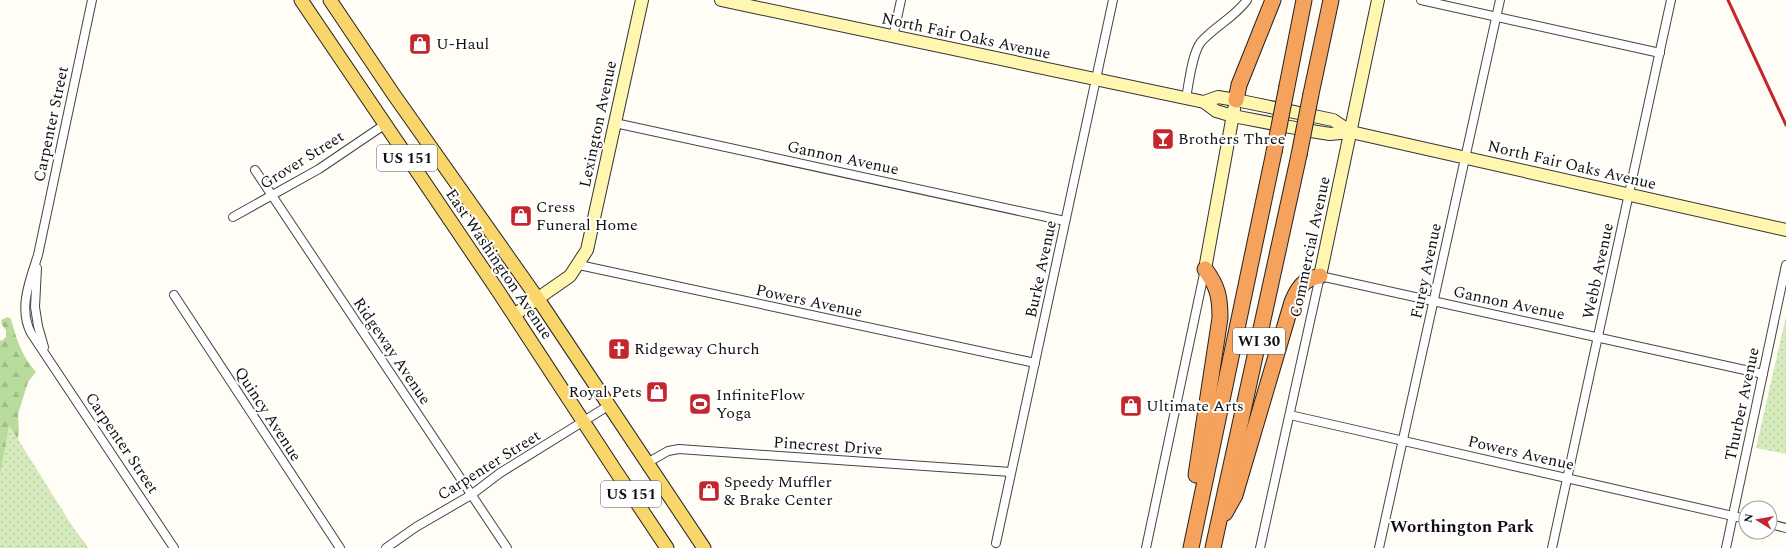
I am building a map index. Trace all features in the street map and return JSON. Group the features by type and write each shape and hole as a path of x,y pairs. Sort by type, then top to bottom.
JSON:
{"highway":[{"path":"1236,100 1239,85 1273,0"},
{"name":"WI 30","path":"1191,548 1274,152 1304,0"},
{"name":"WI 30","path":"1213,548 1299,155 1331,0"},
{"path":"1184,548 1220,318 1220,298 1215,282 1205,270"},
{"path":"1218,526 1236,495 1297,289 1312,278 1320,276"}],"main road":[{"name":"East Washington Avenue","path":"301,0 514,316 667,548"},
{"name":"East Washington Avenue","path":"330,0 394,95 538,299 704,548"}],"street":[{"name":"Carpenter Street","path":"92,0 38,255 24,310 27,327 174,548"},
{"name":"Lexington Avenue","path":"514,316 570,276 579,265 587,250 642,0"},
{"name":"North Fair Oaks Avenue","path":"721,0 1204,102 1216,111 1233,116 1330,134 1351,132 1786,230"},
{"path":"893,37 901,0"},
{"name":"Burke Avenue","path":"996,543 1113,0"},
{"path":"1186,98 1194,60 1201,42 1241,8 1247,0"},
{"name":"Commercial Avenue","path":"1260,548 1320,276 1378,0"},
{"path":"1421,0 1660,53"},
{"name":"Furey Avenue","path":"1379,548 1500,0"},
{"name":"Webb Avenue","path":"1552,548 1671,0"},
{"name":"North Fair Oaks Avenue","path":"1204,102 1218,97 1236,100 1333,120 1351,132"},
{"path":"1146,548 1205,270 1236,100"},
{"name":"Gannon Avenue","path":"615,123 1065,221"},
{"name":"Grover Street","path":"233,217 319,169 384,125"},
{"name":"Ridgeway Avenue","path":"255,170 507,548"},
{"name":"Powers Avenue","path":"579,265 1034,363"},
{"name":"Thurber Avenue","path":"1726,548 1786,265"},
{"name":"Gannon Avenue","path":"1320,276 1763,374"},
{"name":"Quincy Avenue","path":"174,295 340,548"},
{"name":"Carpenter Street","path":"386,548 416,527 471,495 500,473 608,406"},
{"name":"Powers Avenue","path":"1290,415 1738,517"},
{"name":"Pinecrest Drive","path":"647,463 668,451 679,449 1011,472"}],"green space":[{"path":"1786,316 1786,454 1756,448"},
{"path":"8,317 11,319 23,354 36,372 28,382 18,414 19,433 16,444 36,478 88,548 0,548 0,340 2,341 6,337 6,330 2,325 1,320"},
{"path":"9,425 86,548 0,548 0,474"}],"railway":[{"path":"1728,0 1786,125"}],"place":[{"name":"U-Haul","path":"420,44"},
{"name":"Brothers Three","path":"1163,139"},
{"name":"Cress Funeral Home","path":"521,216"},
{"name":"Ridgeway Church","path":"619,349"},
{"name":"Royal Pets","path":"657,392"},
{"name":"InfiniteFlow Yoga","path":"700,404"},
{"name":"Ultimate Arts","path":"1131,406"},
{"name":"Speedy Muffler & Brake Center","path":"709,491"}],"district":[{"name":"Worthington Park","path":"1462,527"}]}
